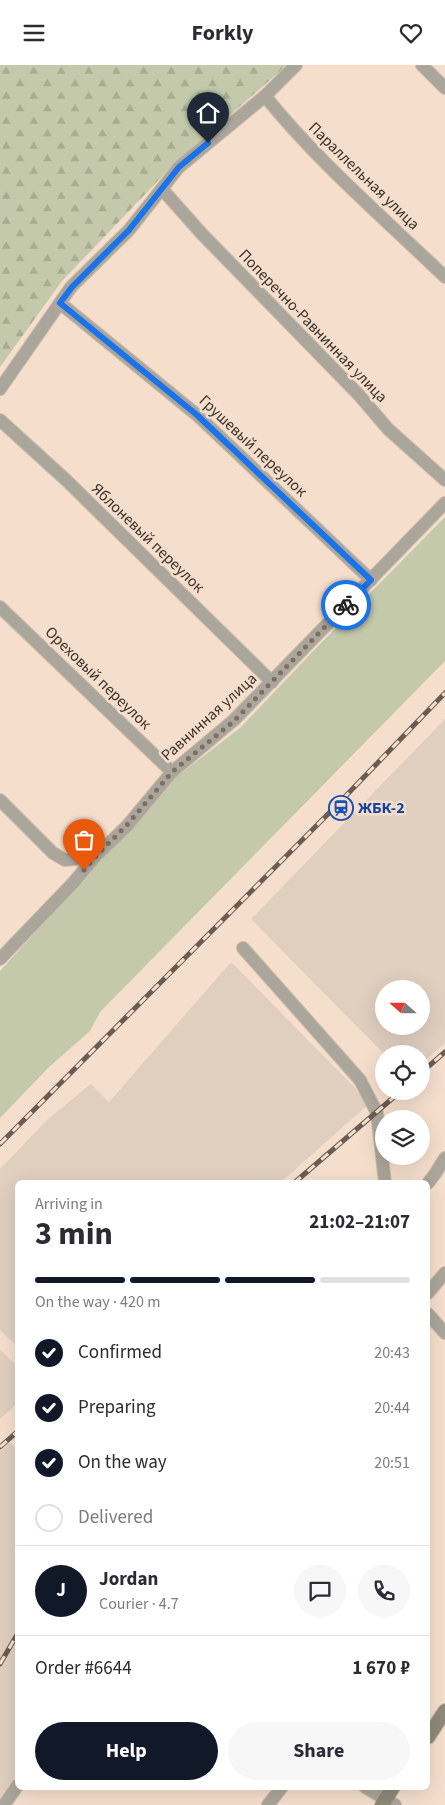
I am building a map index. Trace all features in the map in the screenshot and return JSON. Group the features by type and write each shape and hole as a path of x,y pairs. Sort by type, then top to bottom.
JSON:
{"main road":[{"path":"430,1734 445,1711"},
{"path":"387,1803 392,1790"}],"street":[{"path":"0,389 72,287 129,230 179,167 265,96 296,65"},
{"path":"422,65 445,88"},
{"name":"Параллельная улица","path":"265,96 284,120 324,162 445,277"},
{"name":"Поперечно-Равнинная улица","path":"162,189 202,234 360,395 388,429 445,480"},
{"name":"Грушевый переулок","path":"60,303 197,415 371,580"},
{"name":"Яблоневый переулок","path":"0,420 66,481 272,682"},
{"name":"Равнинная улица","path":"0,959 74,883 172,772 234,721 445,503"},
{"name":"Ореховый переулок","path":"0,607 172,772"},
{"path":"0,800 53,853 65,859 95,857"},
{"path":"243,948 360,1080 377,1113 385,1180"},
{"path":"430,1180 445,1158"},
{"path":"430,1291 445,1273"},
{"path":"430,1316 445,1333"},
{"path":"4,1805 15,1789"},
{"path":"268,1805 280,1790"},
{"path":"369,1790 387,1803"}],"shaded area":[{"path":"445,719 445,1043 430,1056 430,1045 375,1045 251,919"},
{"path":"231,962 370,1103 283,1180 15,1180 15,1344 0,1330 0,1169 48,1119 91,1084 109,1102"},
{"path":"0,1350 15,1364 15,1406 0,1419"},
{"path":"10,1443 15,1447 15,1778 0,1800 0,1451"}],"green space":[{"path":"0,65 287,65 175,163 62,281 0,367"},
{"path":"445,517 445,661 100,1012 90,1031 49,1067 0,1118 0,971 176,777 240,728"}],"railway":[{"path":"0,1144 337,805 445,693"},
{"path":"430,1065 445,1052"},
{"path":"297,1180 391,1100"},
{"path":"0,1447 15,1434"},
{"path":"0,1664 15,1638"}],"way so far":[{"path":"84,870 127,825 172,772 234,721 346,605"}],"place":[{"name":"ЖБК-2","path":"341,808"}],"route":[{"path":"208,143 179,167 129,230 72,287 60,303 197,415 371,580 346,605"}]}
